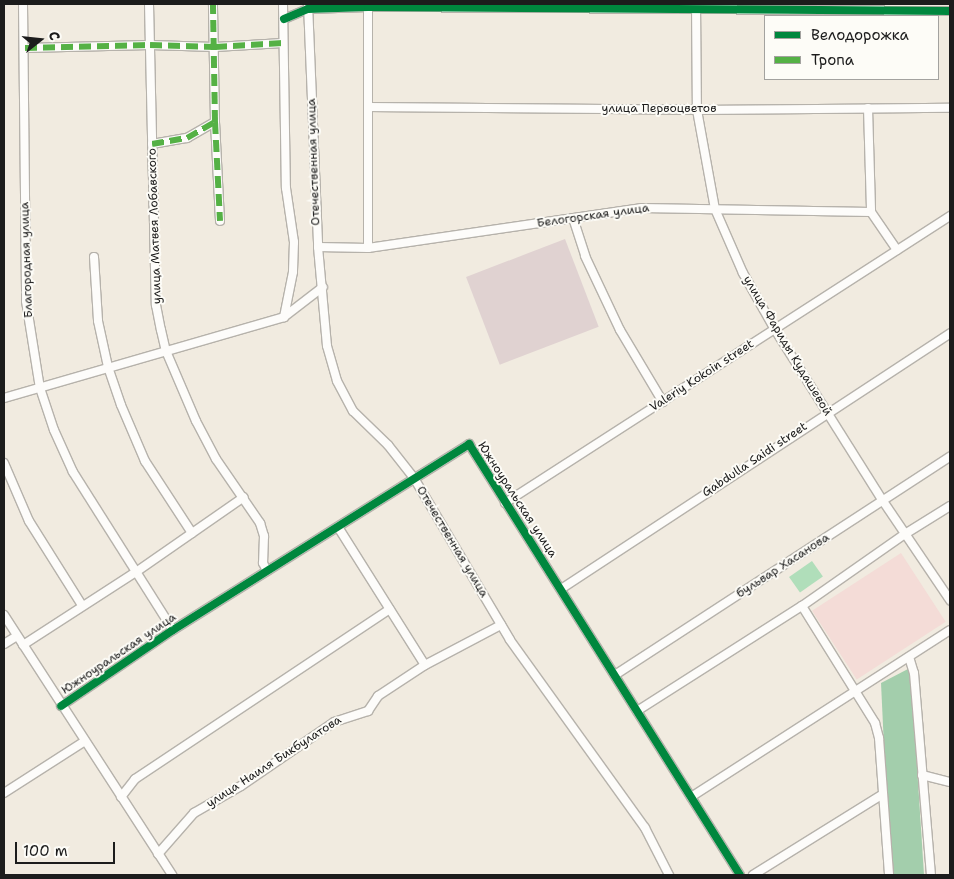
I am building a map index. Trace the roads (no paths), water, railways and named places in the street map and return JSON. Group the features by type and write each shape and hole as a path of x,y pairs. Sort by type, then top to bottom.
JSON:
{"street":[{"name":"Благородная улица","path":"23,4 25,48 26,301 40,388 54,430 73,472 173,630"},
{"name":"улица Матвея Лобавского","path":"149,4 156,305 166,351 200,429 216,459 260,523 264,536 263,563 267,572"},
{"path":"214,4 215,122 220,221"},
{"path":"284,4 282,43 286,188 294,242 293,272 284,317"},
{"path":"284,19 308,6 368,5 696,6 950,11"},
{"path":"368,5 368,248"},
{"name":"Отечественная улица","path":"308,6 318,247 327,346 337,381 353,411 388,445 414,478 501,625 645,828 669,875"},
{"name":"улица Фариды Кудашевой","path":"696,6 697,110 715,209 743,273 774,328 883,501 950,600"},
{"path":"25,48 150,45 215,47 282,43"},
{"name":"улица Первоцветов","path":"368,107 697,110 950,108"},
{"path":"868,108 871,212 897,250"},
{"path":"152,144 187,138 215,122"},
{"name":"Белогорская улица","path":"318,247 368,248 642,208 871,212"},
{"name":"Valeriy Kokoin street","path":"505,503 950,216"},
{"path":"573,218 585,256 616,322 663,402"},
{"path":"94,257 98,321 108,367 132,433 145,461 192,533"},
{"path":"4,398 284,317 322,287"},
{"name":"Gabdulla Saidi street","path":"561,588 950,333"},
{"name":"Южноуральская улица","path":"61,706 173,630 469,444 740,875"},
{"name":"бульвар Хасанова","path":"615,675 950,457"},
{"path":"4,464 29,521 82,605"},
{"path":"23,645 82,605 136,572 244,498"},
{"path":"637,711 802,606 905,534 950,506"},
{"path":"338,527 425,664"},
{"path":"802,606 856,691 877,730 889,875"},
{"path":"121,797 135,779 390,610"},
{"path":"4,615 61,706 172,875"},
{"name":"улица Наиля Бикбулатова","path":"158,854 194,813 241,786 334,722 347,716 368,711 378,696 425,664 501,625"},
{"path":"691,797 950,630"},
{"path":"4,644 17,636"},
{"path":"909,657 914,673 930,875"},
{"path":"4,793 85,741"},
{"path":"922,775 950,782"},
{"path":"753,875 883,794"}]}
